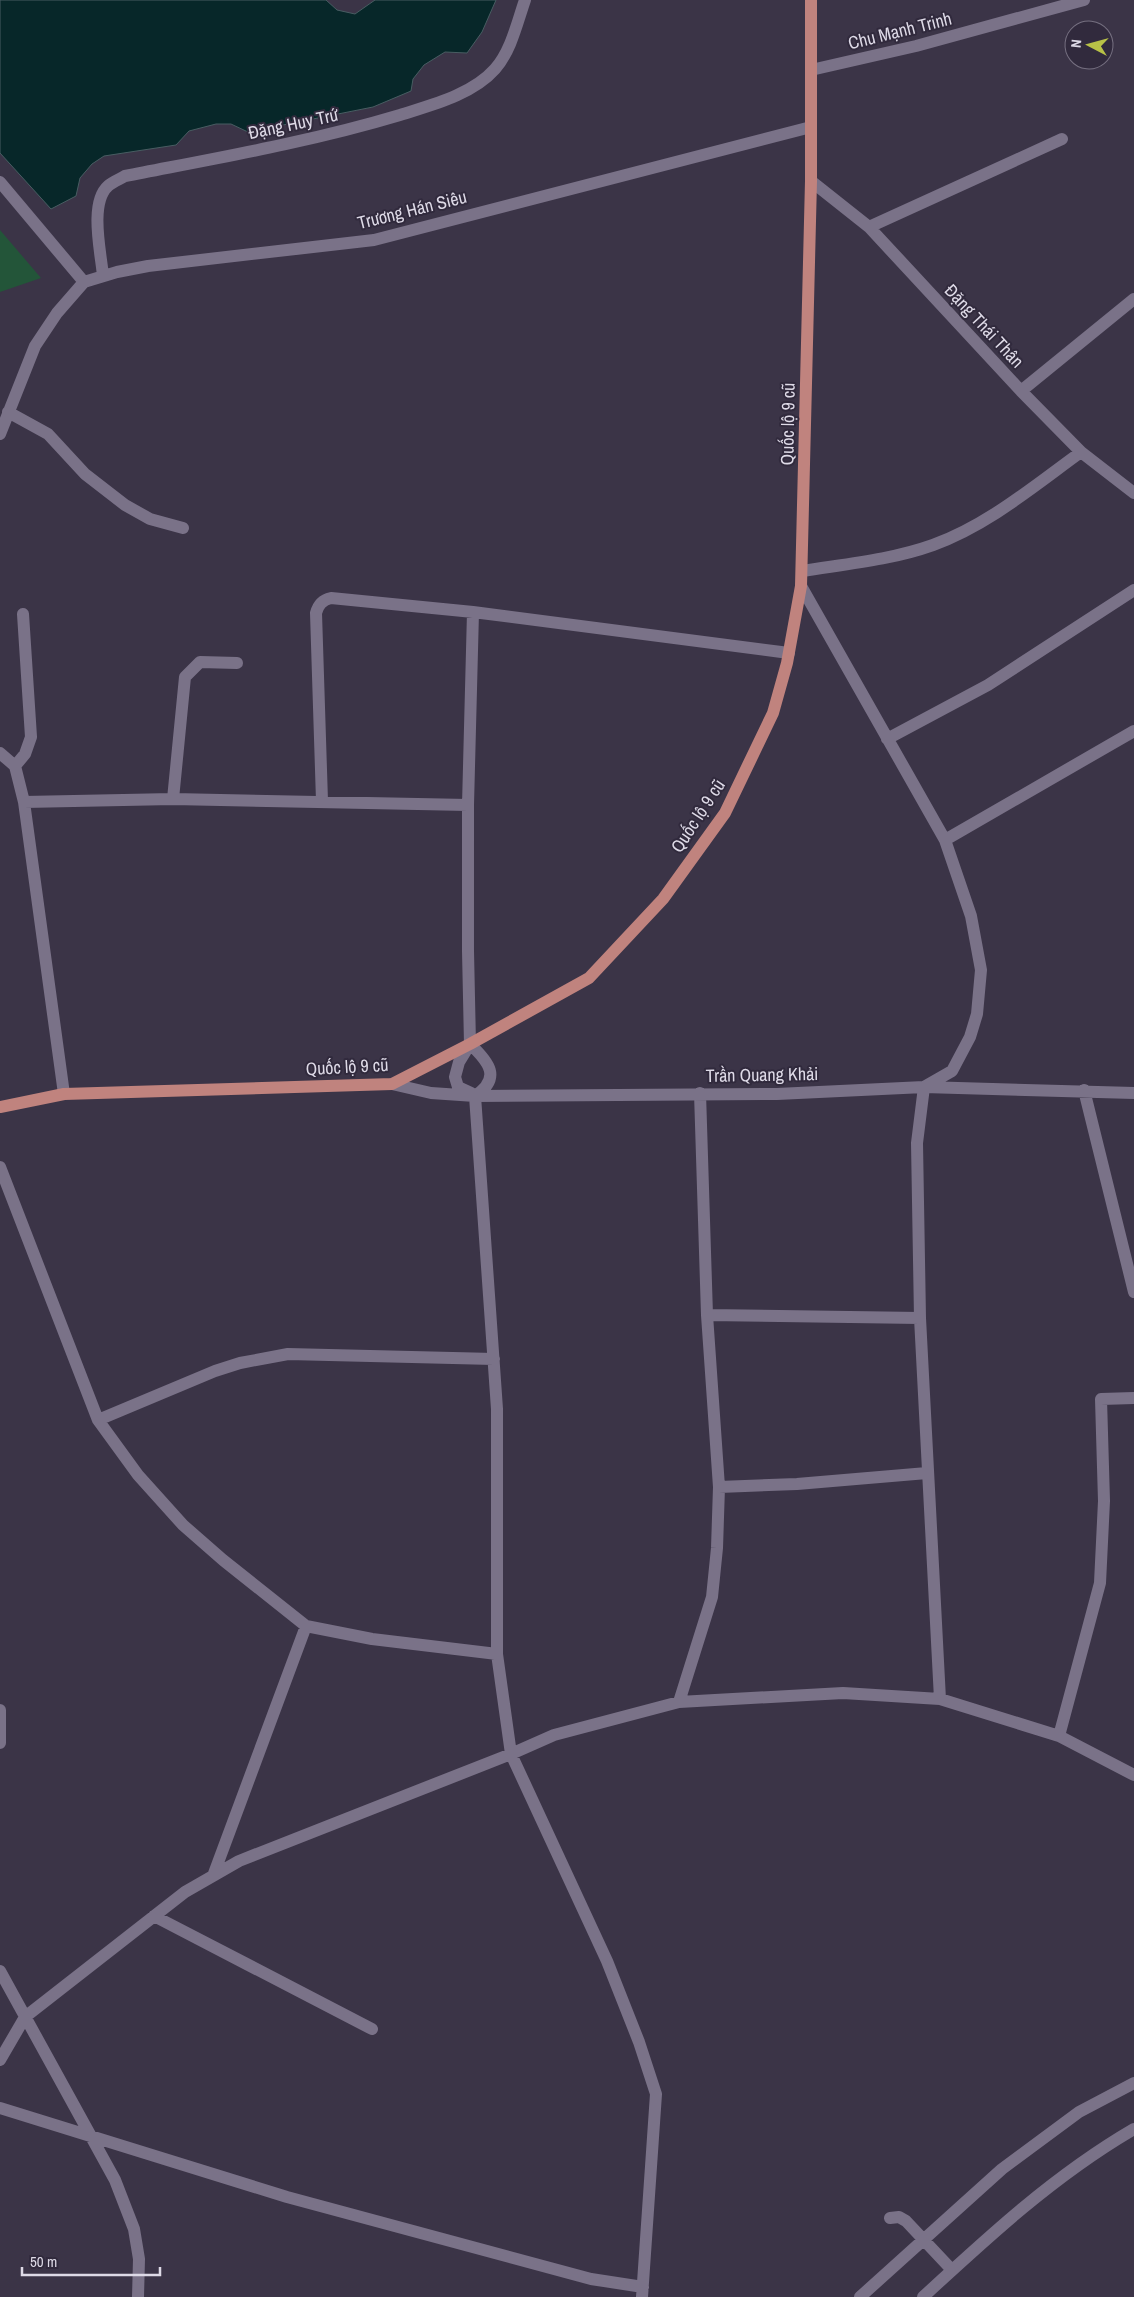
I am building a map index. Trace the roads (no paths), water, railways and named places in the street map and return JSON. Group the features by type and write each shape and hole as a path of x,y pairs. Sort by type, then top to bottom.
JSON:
{"main road":[{"name":"Quốc lộ 9 cũ","path":"0,1107 64,1094 392,1084 470,1044 589,978 663,899 725,813 774,713 789,653 801,586 811,127 811,0"}],"street":[{"name":"Đặng Huy Trứ","path":"103,276 97,208 101,194 108,186 125,176 347,131 426,106 462,92 485,78 500,62 513,38 525,0"},
{"name":"Chu Mạnh Trinh","path":"811,70 916,46 1084,0"},
{"name":"Trương Hán Siêu","path":"84,282 148,266 374,240 811,127"},
{"path":"869,227 1062,139"},
{"name":"Đặng Thái Thân","path":"810,181 869,227 1020,391 1081,452 1134,493"},
{"path":"0,182 84,282 57,313 35,346 0,434"},
{"path":"1020,391 1134,299"},
{"path":"8,412 48,434 85,474 125,505 150,519 183,528"},
{"path":"802,572 902,554 956,536 999,512 1081,452"},
{"path":"801,586 945,840 971,916 981,970 977,1014 970,1038 960,1059 952,1071 924,1087 918,1143 920,1318 940,1699"},
{"path":"887,739 988,685 1134,590"},
{"path":"322,801 316,613 320,603 331,598 473,612 789,653"},
{"path":"473,612 468,805 470,1044 459,1062 456,1077 458,1087 475,1096"},
{"path":"15,766 26,754 31,737 23,614"},
{"path":"173,799 186,677 200,662 237,663"},
{"path":"945,840 1134,731"},
{"path":"0,753 15,766 24,802 64,1094"},
{"path":"24,802 173,799 468,805"},
{"path":"470,1044 486,1059 492,1077 487,1088 475,1096"},
{"name":"Trần Quang Khải","path":"392,1084 431,1093 475,1096 700,1093 776,1094 924,1087 1084,1090 1134,1093"},
{"path":"1084,1090 1131,1263 1134,1292"},
{"path":"679,1702 712,1597 717,1548 719,1487 707,1315 700,1093"},
{"path":"0,2108 286,2197 642,2292 656,2094 639,2042 607,1961 511,1754 497,1654 497,1409 475,1096"},
{"path":"0,1167 98,1420 138,1475 183,1525 223,1560 306,1626 372,1639 497,1654"},
{"path":"707,1315 920,1318"},
{"path":"98,1420 215,1371 240,1363 288,1354 494,1359"},
{"path":"1059,1736 1100,1583 1104,1501 1101,1398 1134,1398"},
{"path":"719,1487 798,1484 927,1473"},
{"path":"213,1876 306,1626"},
{"path":"0,2060 25,2017 185,1892 239,1861 511,1754 554,1735 679,1702 843,1693 940,1699 1059,1736 1134,1775"},
{"path":"0,1710 0,1743"},
{"path":"154,1916 372,2029"},
{"path":"0,1971 115,2180 134,2229 138,2258 138,2297"},
{"path":"860,2297 1002,2169 1080,2112 1134,2083"},
{"path":"923,2297 1031,2199 1102,2148 1134,2129"},
{"path":"890,2218 899,2217 906,2220 952,2270"}]}
